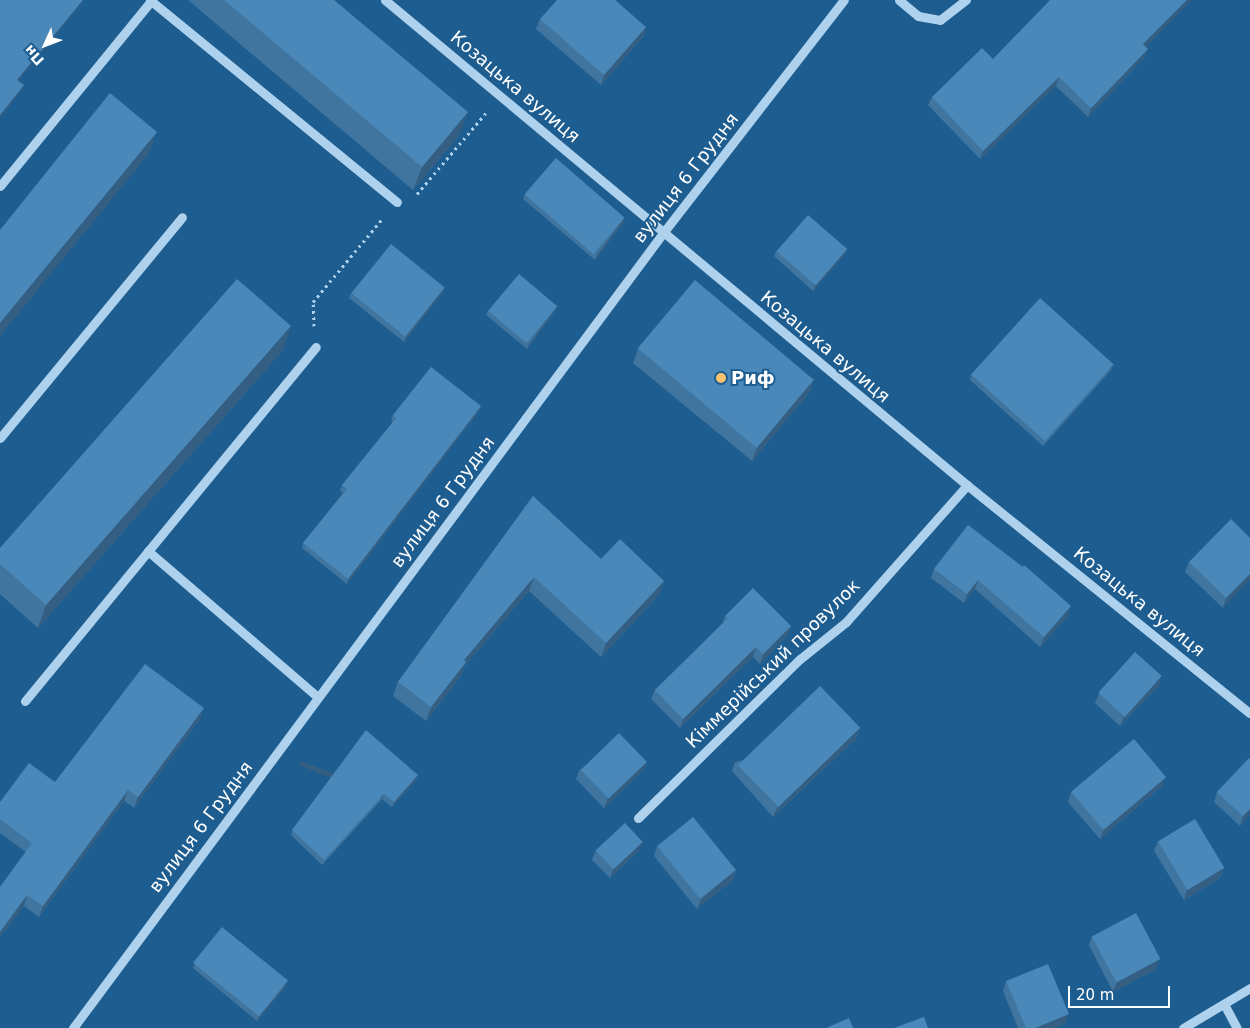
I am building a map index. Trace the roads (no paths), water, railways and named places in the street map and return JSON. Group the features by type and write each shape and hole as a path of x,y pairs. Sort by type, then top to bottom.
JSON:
{"street":[{"path":"0,186 150,0 397,202"},
{"name":"Козацька вулиця","path":"385,0 967,485 1250,712"},
{"name":"вулиця 6 Грудня","path":"72,1028 663,233 844,0"},
{"path":"899,0 918,16 940,20 966,0"},
{"path":"0,438 182,217"},
{"path":"25,701 316,347"},
{"name":"Кіммерійський провулок","path":"638,818 800,659 846,622 967,485"},
{"path":"148,551 318,697"},
{"path":"1183,1028 1250,988"},
{"path":"1224,1004 1237,1028"}],"place":[{"name":"Риф","path":"721,378"}]}
